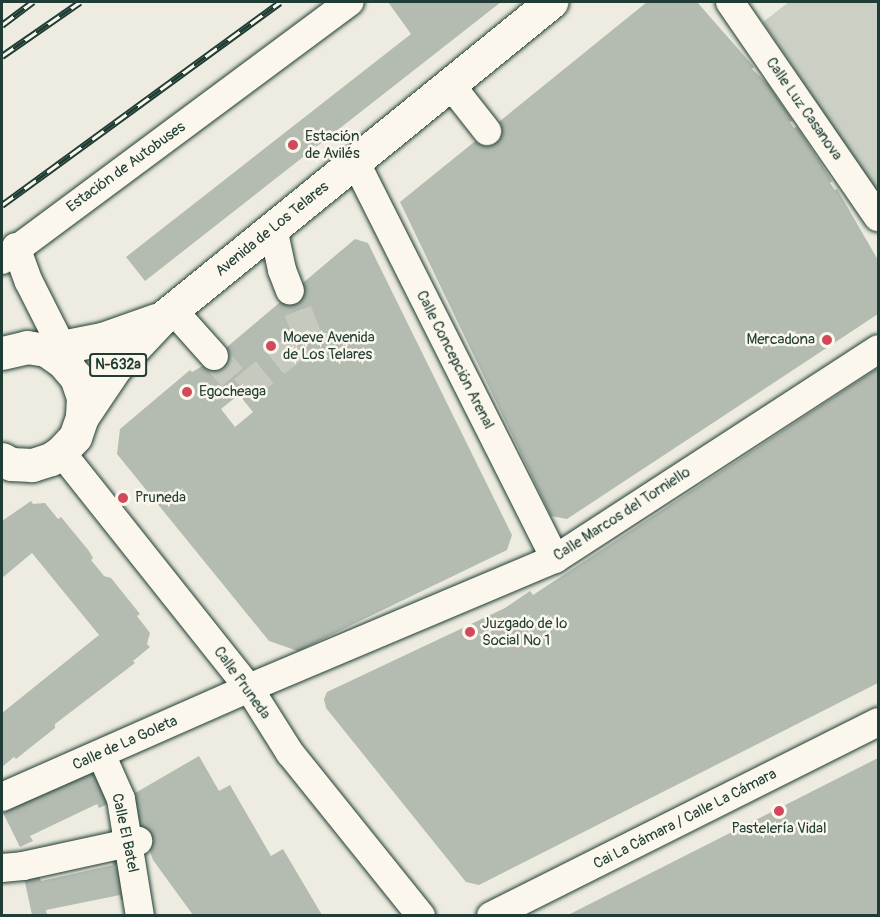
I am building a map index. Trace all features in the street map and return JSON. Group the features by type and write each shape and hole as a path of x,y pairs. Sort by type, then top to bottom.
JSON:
{"main road":[{"name":"Avenida de Los Telares","path":"82,417 115,368 166,314 450,84 543,4"},
{"name":"Avenida de Los Telares","path":"54,349 102,339 166,314"},
{"name":"N-632a","path":"2,353 27,347 54,349 76,377 82,397 82,417 75,436 62,452"},
{"path":"2,459 11,464 32,465 51,459 62,452"}],"street":[{"name":"Estación de Autobuses","path":"54,349 47,315 29,282 9,254 350,2"},
{"name":"Calle Luz Casanova","path":"730,2 879,217"},
{"path":"450,84 487,130"},
{"name":"Calle Concepción Arenal","path":"355,161 555,559"},
{"path":"273,228 282,270 290,291"},
{"path":"166,314 214,356"},
{"path":"47,315 66,329 102,339"},
{"name":"Calle Marcos del Torniello","path":"249,688 555,559 879,349"},
{"name":"Calle Pruneda","path":"62,452 249,688 290,753 421,915"},
{"name":"Calle de La Goleta","path":"2,797 249,688"},
{"name":"Cai La Cámara / Calle La Cámara","path":"491,915 879,722"},
{"name":"Calle El Batel","path":"101,754 121,799 133,842 140,915"},
{"path":"2,868 23,866 133,842"}],"shaded area":[{"path":"789,2 878,2 878,194 763,22"}],"building":[{"name":"Estación de Avilés","path":"388,2 501,2 145,281 126,257 411,34"},
{"path":"647,2 697,2 754,67 752,69 767,83 793,121 790,122 794,128 797,127 822,165 832,181 830,183 835,190 837,189 878,260 878,314 567,519 551,516 400,202"},
{"path":"355,239 368,243 512,535 507,550 298,651 269,641 117,454 120,429 190,370 192,372 208,363","holes":["231,385 253,412 235,427 221,409 237,396"]},
{"path":"878,368 878,683 479,885 466,882 326,708 324,699 327,692 505,608 530,591 533,595"},
{"path":"31,501 33,504 45,503 58,519 61,517 89,551 93,558 91,560 104,576 111,578 140,614 137,616 150,633 147,644 150,647 133,661 135,663 55,724 55,728 16,759 14,757 2,767 2,713 99,635 32,553 2,578 2,521"},
{"path":"199,756 219,791 230,785 271,856 283,849 322,915 193,915 153,860 130,796"},
{"path":"878,758 878,915 568,915"},
{"path":"95,768 112,802 99,808 97,804 30,836 33,841 20,847 3,813"},
{"path":"127,857 135,896 121,900 120,895 46,910 47,915 32,915 24,878 39,875 41,881 113,865 112,860"}],"tunnel":[{"path":"214,356 243,390 308,337 290,291"}],"railway":[{"path":"2,25 33,2"},
{"path":"2,56 80,2"},
{"path":"2,205 280,2"}],"place":[{"name":"Estación de Avilés","path":"293,145"},
{"name":"Mercadona","path":"827,340"},
{"name":"Moeve Avenida de Los Telares","path":"271,346"},
{"name":"Egocheaga","path":"187,392"},
{"name":"Pruneda","path":"123,498"},
{"name":"Juzgado de lo Social Nº 1","path":"470,632"},
{"name":"Pastelería Vidal","path":"779,811"}]}
